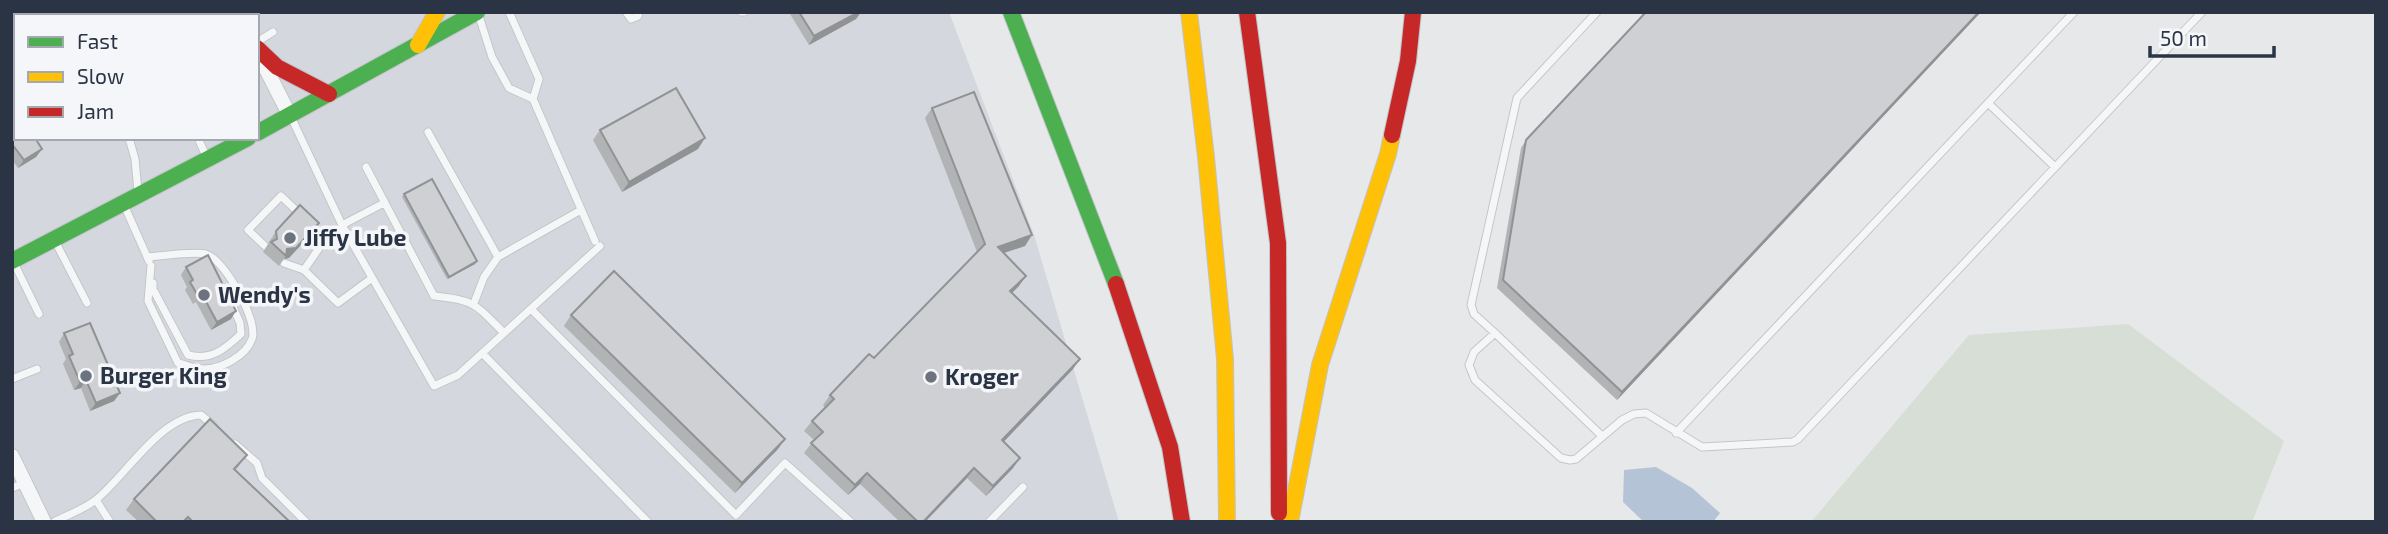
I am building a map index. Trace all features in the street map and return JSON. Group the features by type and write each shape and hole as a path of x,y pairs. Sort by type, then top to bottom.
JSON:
{"main road":[{"path":"418,45 437,12"},
{"path":"259,132 478,12"},
{"path":"1011,12 1113,276 1170,447 1182,522"},
{"path":"1189,12 1225,359 1227,522"},
{"path":"1247,12 1278,243 1279,522"},
{"path":"1290,522 1320,365 1388,154 1408,61 1413,12"},
{"path":"259,51 288,74 329,94"},
{"path":"12,261 241,140"}],"street":[{"path":"259,53 290,116"},
{"path":"12,456 18,485 44,522"}],"lane":[{"path":"478,12 492,57 509,88 533,99"},
{"path":"290,116 343,227 434,386 458,375 598,244 533,99 539,79 509,12"},
{"path":"626,12 631,19 638,16 639,12"},
{"path":"1597,12 1517,98 1471,305 1474,314 1602,436"},
{"path":"1676,433 2074,12"},
{"path":"1494,333 1474,352 1469,365 1475,380 1561,458 1576,459 1622,420 1634,414 1646,413 1702,447 1793,442 2202,12"},
{"path":"259,41 273,32"},
{"path":"1988,103 2055,167"},
{"path":"428,132 498,257"},
{"path":"130,140 135,159 139,196"},
{"path":"199,140 208,159"},
{"path":"366,167 434,296 474,303 504,334"},
{"path":"265,246 248,230 281,196 326,238"},
{"path":"304,270 326,238 384,203"},
{"path":"124,204 151,266 153,289 188,355 200,358 213,355 241,334 240,323 229,300"},
{"path":"474,303 484,277 498,257 582,210"},
{"path":"55,240 87,303"},
{"path":"147,257 205,254 217,259 253,321 252,339 240,356 221,366 204,369 178,363 148,301 151,266"},
{"path":"205,254 214,272"},
{"path":"12,261 39,314"},
{"path":"284,263 304,270 338,303 372,278"},
{"path":"531,309 736,515"},
{"path":"482,353 648,522"},
{"path":"12,379 37,369"},
{"path":"54,522 96,500 166,429 188,415 201,415 219,431"},
{"path":"229,439 257,463 262,478 306,522"},
{"path":"729,522 785,463 851,522"},
{"path":"989,522 1023,487"},
{"path":"96,500 110,522"}],"shaded area":[{"path":"12,12 949,12 1034,235 1119,522 12,522"},
{"path":"2128,324 2284,441 2252,522 1811,522 1969,335"}],"water":[{"path":"1656,467 1692,488 1720,513 1713,522 1644,522 1623,502 1624,470"}],"building":[{"path":"799,12 859,12 814,36"},
{"path":"1646,12 1979,12 1622,392 1503,280 1526,140"},
{"path":"676,88 705,138 629,182 600,130"},
{"path":"974,92 1032,235 998,247 1026,276 1010,291 1080,359 1002,440 1020,458 993,486 974,468 923,522 918,522 867,473 855,485 811,443 823,432 812,421 834,399 830,395 869,354 874,358 985,244 932,108"},
{"path":"12,94 14,140 36,140 42,149 24,160 12,144"},
{"path":"432,179 477,261 449,277 404,194"},
{"name":"Jiffy Lube","path":"300,205 319,223 296,248 287,249 286,256 271,242 277,239 276,231"},
{"name":"Wendy's","path":"208,255 236,311 217,322 202,294 198,296 190,282 193,280 186,267"},
{"path":"614,271 785,439 742,483 571,315"},
{"name":"Burger King","path":"90,323 120,393 96,403 86,380 80,382 69,356 73,354 64,333"},
{"path":"210,419 247,455 234,469 290,522 193,522 188,517 183,522 157,522 134,499"}],"traffic: fast":[{"path":"259,132 477,12"},
{"path":"1011,12 1116,284"},
{"path":"12,261 244,140"}],"traffic: slow":[{"path":"418,45 437,12"},
{"path":"1189,12 1225,359 1227,522"},
{"path":"1290,522 1320,365 1392,135"}],"traffic: jam":[{"path":"1247,12 1278,243 1279,513"},
{"path":"1392,135 1408,61 1413,12"},
{"path":"259,50 277,67 329,94"},
{"path":"1116,284 1170,447 1182,522"}],"place":[{"name":"Jiffy Lube","path":"290,238"},
{"name":"Wendy's","path":"204,295"},
{"name":"Burger King","path":"86,376"},
{"name":"Kroger","path":"931,377"}]}
